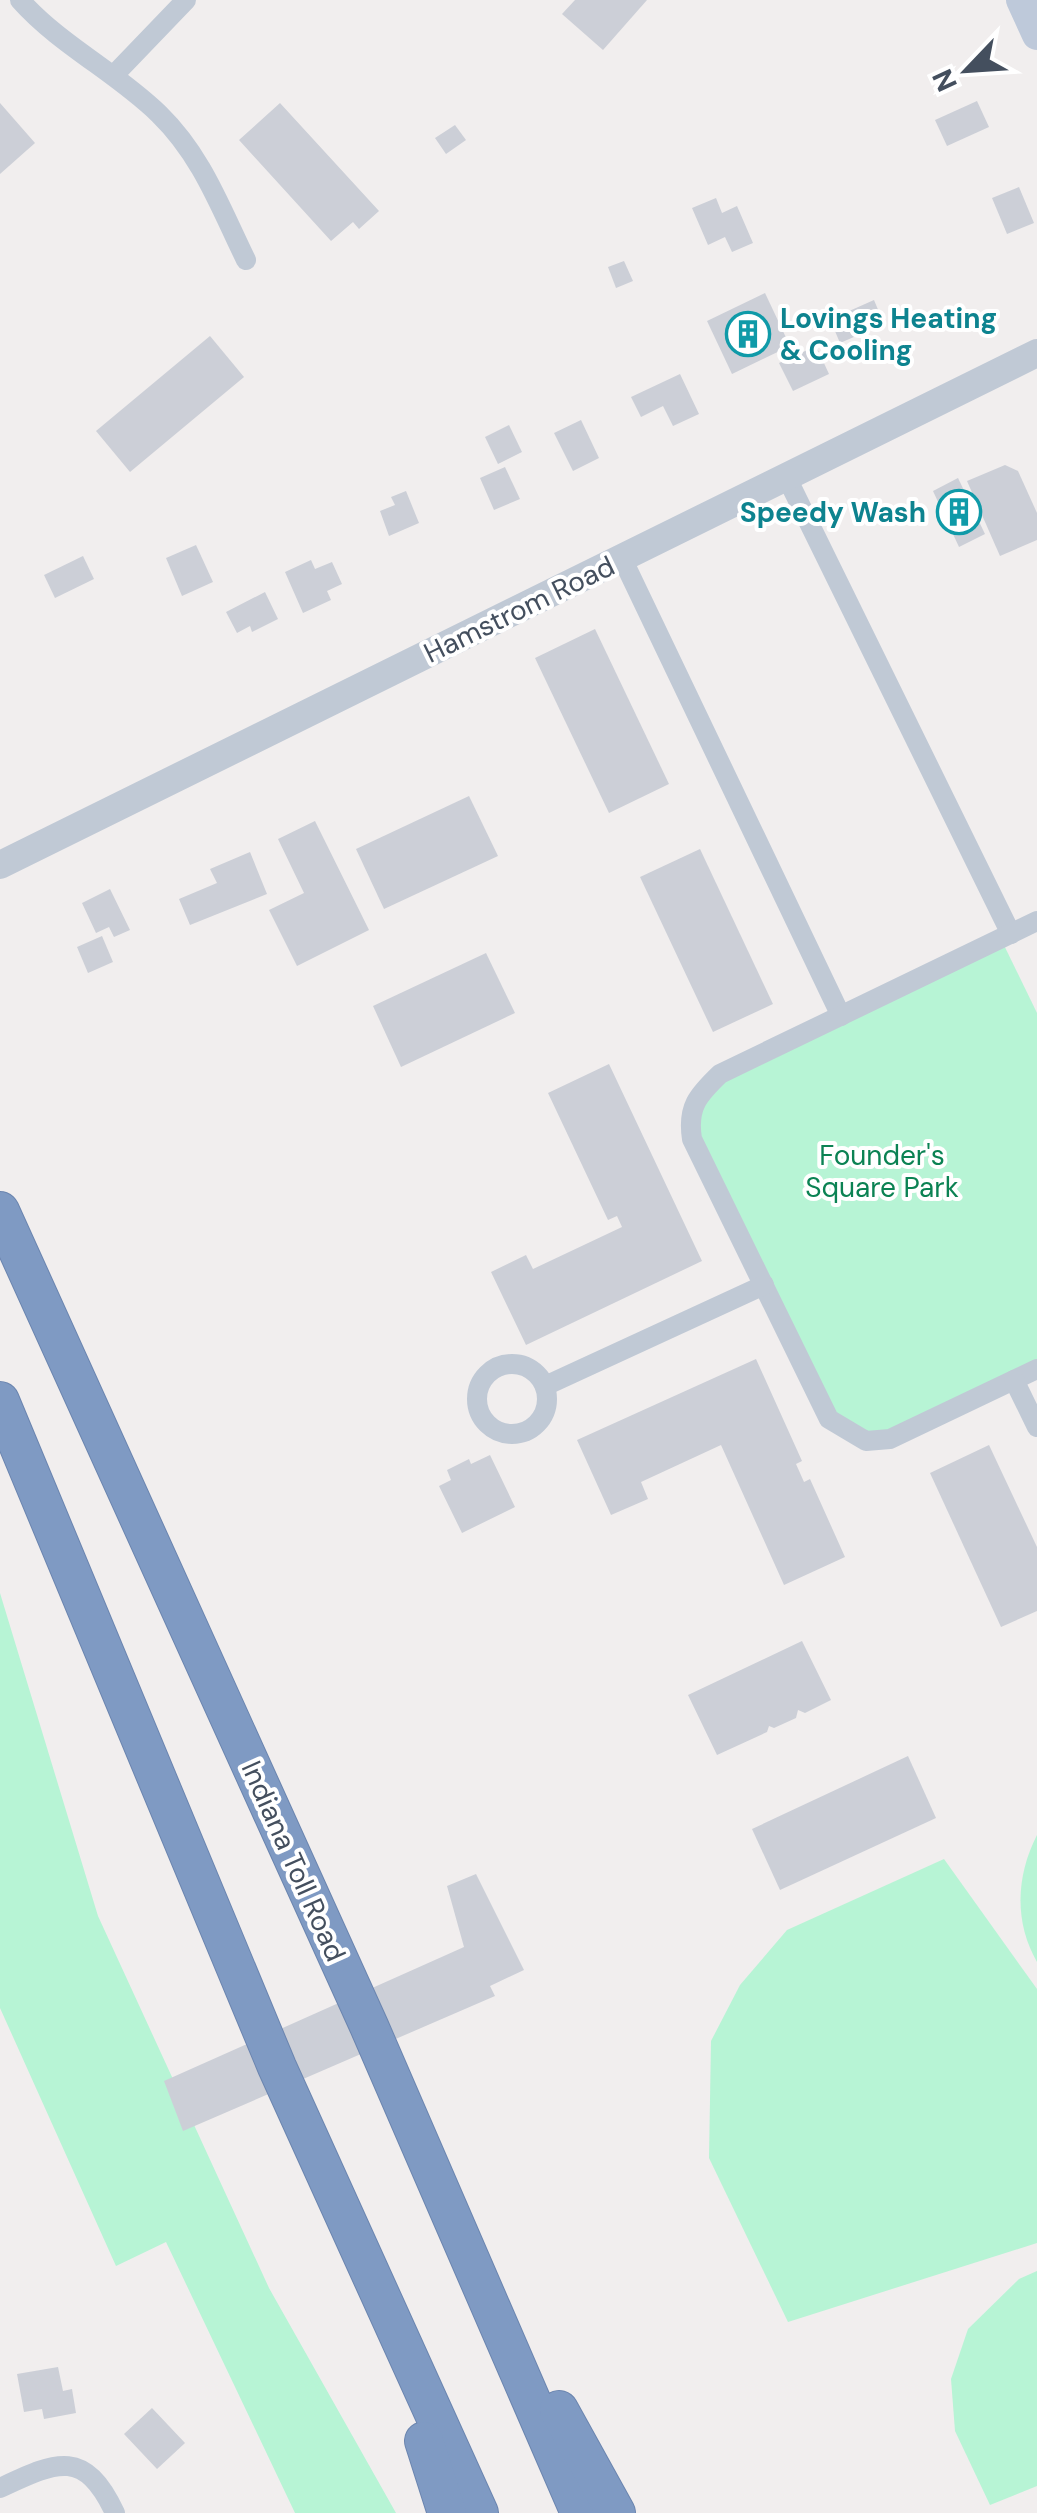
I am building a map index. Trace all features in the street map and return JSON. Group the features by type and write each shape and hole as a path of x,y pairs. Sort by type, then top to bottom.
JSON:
{"highway":[{"name":"Indiana Toll Road","path":"0,1211 369,2026 580,2513"},
{"path":"0,1401 277,2068 480,2513"},
{"path":"454,2220 616,2513"},
{"path":"365,2264 448,2513"}],"main road":[{"path":"1021,0 1037,36"}],"street":[{"path":"20,0 158,112 182,139 199,162 246,260"},
{"path":"114,75 186,0"},
{"name":"Hamstrom Road","path":"0,865 1037,352"},
{"path":"786,476 1011,934"},
{"path":"622,558 841,1016"},
{"path":"1037,922 720,1074 698,1096 689,1120 692,1138 828,1419 866,1441 890,1439 1037,1369"},
{"path":"545,1386 764,1285"},
{"path":"1014,1380 1037,1427"},
{"path":"0,2488 43,2469 75,2467 100,2485 115,2513"}],"green space":[{"name":"Founder's Square Park","path":"1001,939 1037,1013 1037,1369 890,1439 844,1429 692,1139 698,1095"},
{"path":"0,1593 98,1916 269,2288 396,2513 295,2513 166,2242 116,2266 0,2008"},
{"path":"1037,1835 1037,1962 1024,1931 1021,1899 1025,1867"},
{"path":"944,1859 1037,1989 1037,2243 788,2322 709,2158 711,2041 740,1985 787,1930"},
{"path":"1037,2271 1037,2486 990,2505 955,2431 951,2379 968,2329 1019,2279"}],"building":[{"path":"575,0 647,0 603,50 562,14"},
{"path":"977,101 989,127 947,146 935,120"},
{"path":"0,103 35,143 0,174"},
{"path":"280,103 379,211 359,229 353,222 331,241 239,140"},
{"path":"455,125 466,140 446,154 435,138"},
{"path":"1019,187 1034,223 1007,234 992,198"},
{"path":"716,198 722,213 737,206 753,243 732,252 725,237 708,245 692,208"},
{"path":"624,261 633,281 616,288 608,267"},
{"name":"Lovings Heating & Cooling","path":"765,293 790,346 732,374 707,321"},
{"path":"874,300 884,324 840,343 832,324"},
{"path":"210,336 244,377 130,472 96,431"},
{"path":"816,346 829,374 793,391 779,363"},
{"path":"680,374 699,414 673,426 663,406 641,417 631,397"},
{"path":"581,420 599,458 573,471 554,433"},
{"path":"509,425 522,452 498,464 485,437"},
{"path":"1005,465 1018,471 1037,513 1037,540 1000,556 967,481"},
{"path":"505,467 520,499 494,510 480,478"},
{"name":"Speedy Wash","path":"958,478 985,534 959,547 933,491"},
{"path":"406,491 419,523 389,536 380,511 395,505 391,497"},
{"path":"196,545 213,582 182,596 166,558"},
{"path":"83,556 94,579 55,598 44,575"},
{"path":"311,560 315,569 332,562 342,584 327,591 331,600 303,613 285,572"},
{"path":"265,592 278,619 252,632 250,626 237,633 226,612"},
{"path":"595,629 669,784 609,813 535,658"},
{"path":"469,796 498,856 384,909 356,849"},
{"path":"315,821 369,930 297,966 269,910 304,893 278,839"},
{"path":"700,849 773,1004 713,1032 640,877"},
{"path":"250,852 267,894 190,925 179,899 217,883 210,869"},
{"path":"110,889 130,930 114,937 109,927 96,933 82,903"},
{"path":"102,936 113,962 88,973 77,947"},
{"path":"486,953 515,1013 401,1067 373,1006"},
{"path":"609,1064 702,1261 526,1345 491,1272 526,1255 533,1269 622,1227 617,1216 608,1220 548,1093"},
{"path":"756,1359 802,1461 796,1464 804,1482 810,1479 845,1557 784,1585 721,1445 641,1482 648,1499 611,1515 577,1440"},
{"path":"989,1445 1037,1547 1037,1611 1001,1627 930,1473"},
{"path":"490,1455 515,1507 462,1533 439,1486 451,1480 447,1470 469,1459 471,1464"},
{"path":"802,1641 831,1700 805,1713 798,1710 796,1718 774,1728 769,1726 767,1732 717,1755 688,1695"},
{"path":"908,1756 936,1818 780,1890 752,1829"},
{"path":"476,1874 524,1970 490,1986 495,1996 183,2131 164,2081 464,1947 447,1886"},
{"path":"58,2367 63,2391 72,2389 76,2413 44,2419 42,2409 24,2412 17,2374"},
{"path":"152,2408 185,2443 157,2469 124,2434"}],"place":[{"name":"Lovings Heating & Cooling","path":"748,334"},
{"name":"Speedy Wash","path":"959,512"}]}
